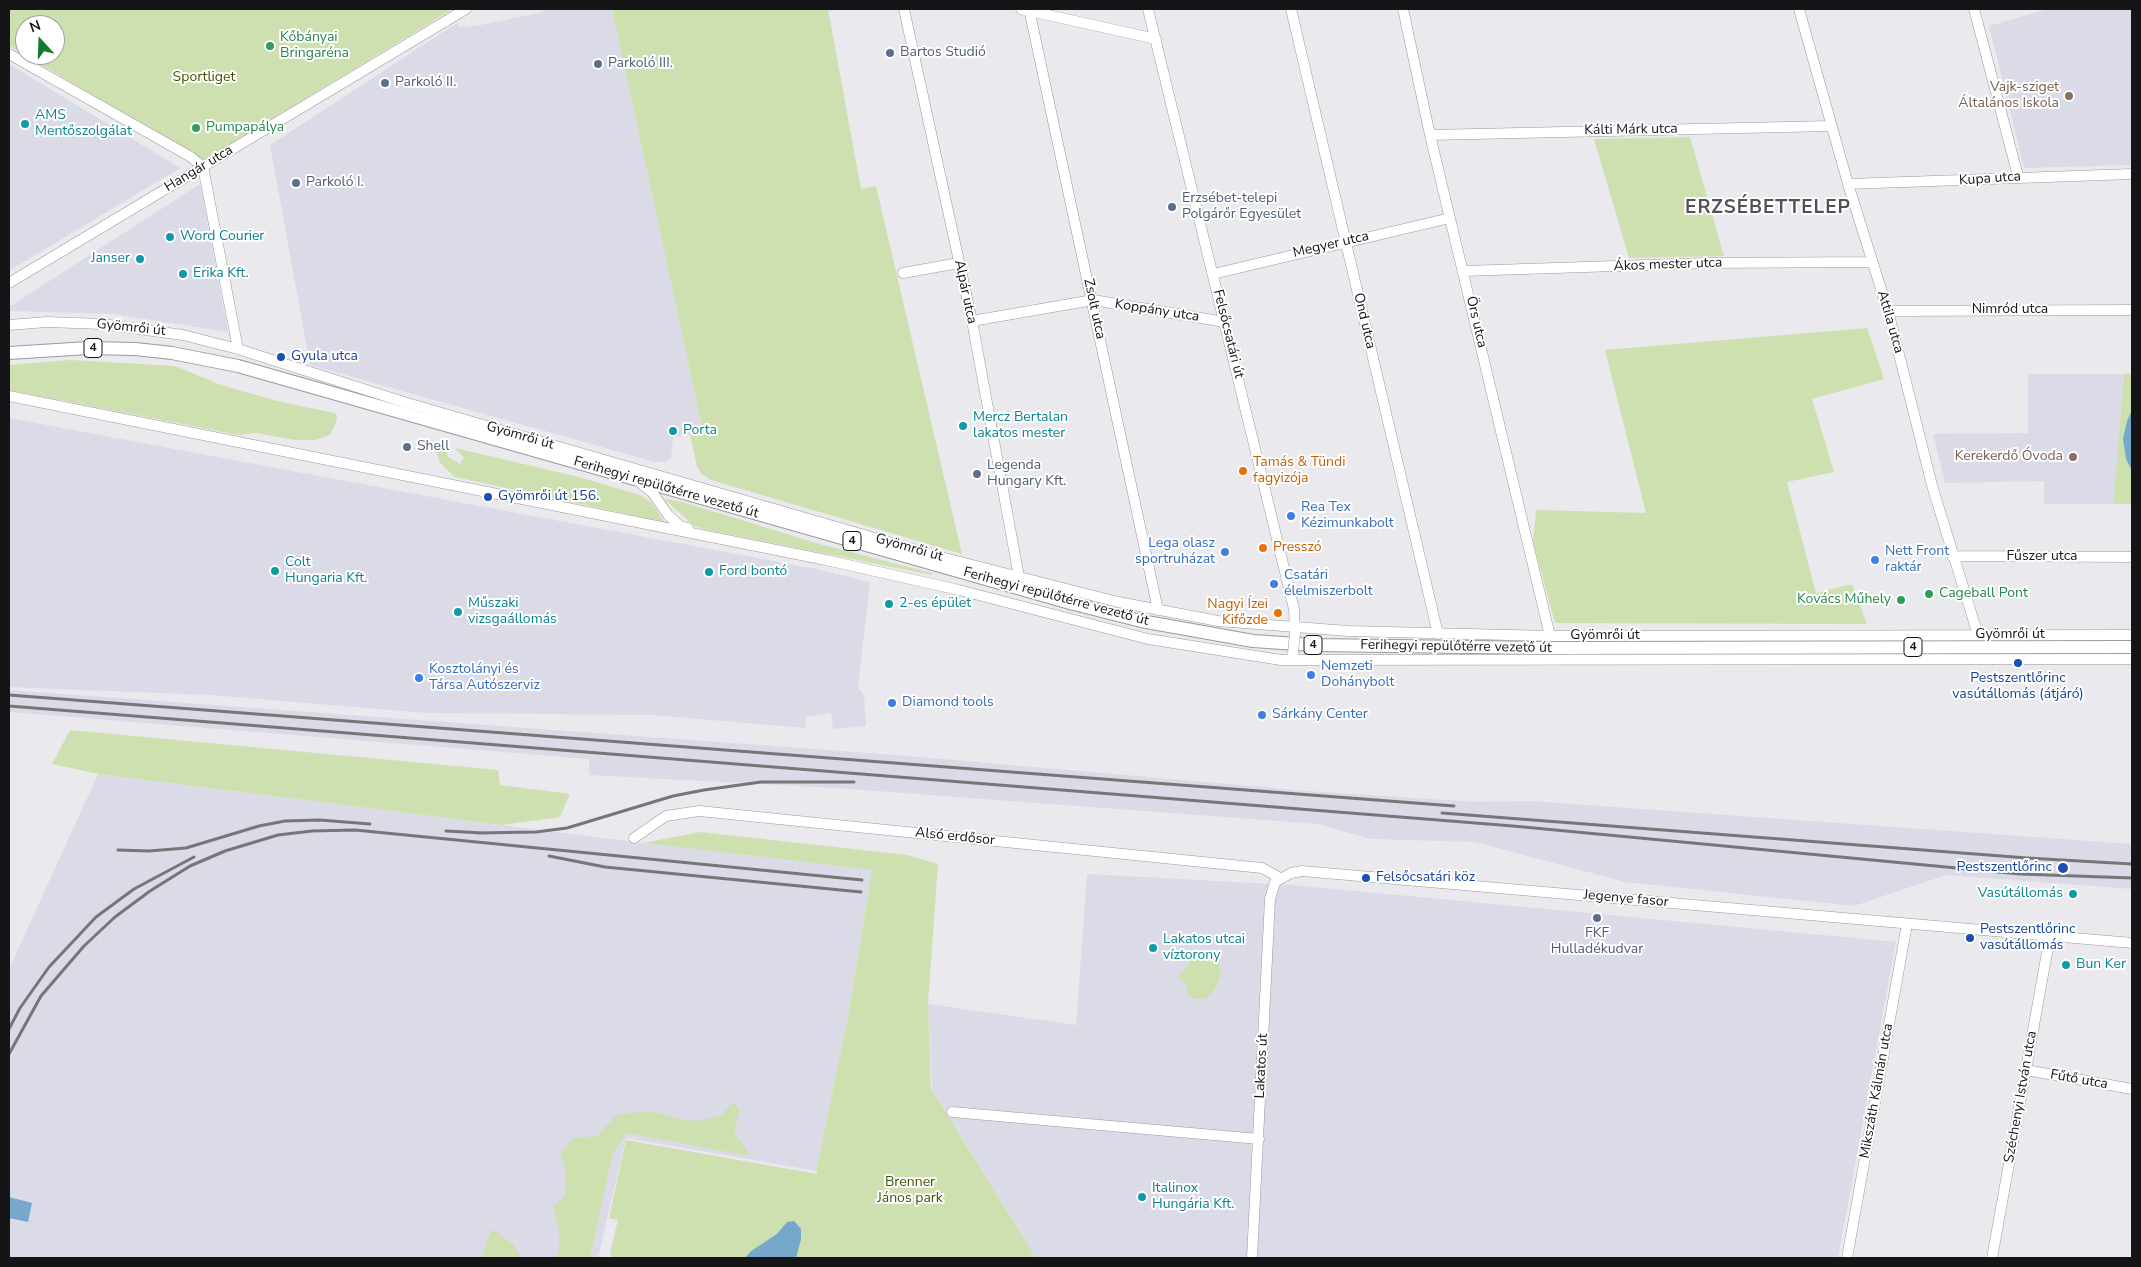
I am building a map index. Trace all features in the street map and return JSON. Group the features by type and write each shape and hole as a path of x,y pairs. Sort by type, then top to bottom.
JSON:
{"main road":[{"name":"Ferihegyi repülőtérre vezető út","path":"9,353 71,348 135,349 238,366 519,448 635,478 1070,604 1141,621 1253,641 1312,645 1530,648 2132,647"}],"street":[{"name":"Hangár utca","path":"9,283 466,9"},
{"name":"Alpár utca","path":"904,9 972,321 1019,577"},
{"path":"1026,9 1156,40"},
{"name":"Zsolt utca","path":"1026,9 1093,300 1158,610"},
{"name":"Felsőcsatári út","path":"1148,9 1294,608 1293,657"},
{"name":"Ond utca","path":"1291,9 1438,634"},
{"name":"Örs utca","path":"1403,9 1430,135 1550,636"},
{"name":"Attila utca","path":"1799,9 1848,184 1888,311 1952,556 1978,635"},
{"path":"1974,9 2018,176"},
{"path":"9,54 191,157 202,167 238,349"},
{"name":"Kálti Márk utca","path":"1430,135 1831,126"},
{"name":"Kupa utca","path":"1848,184 2010,180 2018,176 2132,174"},
{"name":"Megyer utca","path":"1213,274 1450,218"},
{"name":"Ákos mester utca","path":"1464,271 1707,263 1872,262"},
{"path":"904,273 959,263"},
{"name":"Koppány utca","path":"972,321 1093,300 1225,322"},
{"name":"Nimród utca","path":"1888,311 2132,310"},
{"name":"Gyömrői út","path":"9,325 77,323 144,328 183,335 238,349 416,406 937,556 1158,610 1226,622 1295,630 1550,636 2132,635"},
{"name":"Gyömrői út","path":"9,396 713,536 959,590 1148,639 1208,650 1293,657 2132,659"},
{"name":"Gyömrői út","path":"635,478 652,492 668,515 680,526 713,536"},
{"name":"Fűszer utca","path":"1952,556 2132,557"},
{"name":"Alsó erdősor","path":"634,838 666,816 699,811 1262,868 1280,878"},
{"name":"Jegenye fasor","path":"1280,878 1302,871 2132,943"},
{"name":"Lakatos út","path":"1252,1258 1270,899 1273,886 1280,878"},
{"name":"Mikszáth Kálmán utca","path":"1847,1258 1907,924"},
{"name":"Széchenyi István utca","path":"1992,1258 2050,936"},
{"name":"Fűtő utca","path":"2026,1070 2132,1089"},
{"path":"952,1112 1259,1139"}],"shaded area":[{"path":"543,9 612,9 703,432 673,438 671,458 665,462 655,462 310,365 270,145 457,23 460,27 476,26 544,12"},
{"name":"Vajk-sziget Általános Iskola","path":"2048,9 2132,9 2132,165 2024,168 1989,26"},
{"path":"9,64 180,168 9,271"},
{"path":"200,184 228,332 114,314 9,311 9,307"},
{"name":"Kerekerdő Óvoda","path":"2028,374 2124,374 2113,504 2044,504 2044,481 1945,483 1933,434 2028,433"},
{"path":"9,418 816,569 870,582 858,687 864,696 866,726 833,729 831,713 806,717 805,728 653,715 427,713 211,695 9,687"},
{"path":"9,690 896,755 1320,792 1478,802 1531,801 2132,844 2132,889 1946,875 1854,906 1625,882 1475,842 1371,839 1318,824 836,788 589,775 589,759 9,712"},
{"path":"98,774 872,870 847,1021 816,1171 626,1138 598,1258 9,1258 9,969"},
{"path":"1087,874 1292,885 1896,942 1838,1258 1036,1258 932,1089 928,1004 1076,1025"}],"green space":[{"name":"Sportliget","path":"9,9 453,9 204,160 42,65 65,65 65,15 15,15 15,50 9,46"},
{"path":"612,9 828,9 861,189 876,186 962,554 711,480 701,473 697,466 690,435 703,432"},
{"path":"1690,137 1724,256 1629,258 1594,139"},
{"path":"1867,328 1884,379 1812,399 1834,472 1787,482 1816,593 1852,584 1867,624 1555,623 1533,542 1536,510 1646,513 1605,350"},
{"path":"71,360 175,366 221,385 277,401 334,413 337,415 336,423 330,435 315,440 295,440 257,433 238,435 9,390 9,365"},
{"path":"2124,374 2132,374 2132,504 2113,504"},
{"path":"439,442 444,445 448,457 460,464 464,458 455,448 575,476 640,495 651,502 664,522 455,477 441,464 435,448"},
{"path":"664,499 679,501 823,545 932,573 932,575 708,530 694,526"},
{"path":"70,730 498,770 500,785 570,794 560,817 502,825 98,774 52,764"},
{"name":"Brenner János park","path":"700,832 907,855 938,864 928,1004 931,1088 1036,1258 612,1258 610,1252 618,1220 609,1218 626,1140 817,1174 816,1171 847,1021 872,870 643,843"},
{"path":"1193,954 1219,957 1221,976 1214,990 1205,999 1194,999 1188,995 1187,985 1177,978 1192,960"},
{"path":"734,1101 740,1111 734,1133 747,1149 749,1156 626,1133 612,1156 590,1258 556,1258 559,1250 559,1231 553,1206 566,1195 565,1166 560,1154 573,1138 597,1136 615,1116 625,1113 652,1111 674,1118 697,1121 720,1116"},
{"path":"492,1229 513,1244 521,1258 481,1258"}],"water":[{"path":"2132,410 2132,471 2126,459 2123,439 2127,421"},
{"path":"9,1197 32,1203 28,1222 9,1218"},
{"path":"794,1221 801,1229 801,1239 796,1258 745,1258 751,1251 777,1234 787,1222"}],"railway":[{"path":"9,695 1454,806"},
{"path":"9,706 1513,826 2020,874 2132,878"},
{"path":"477,833 536,832 567,828 673,796 761,782 854,782"},
{"path":"1442,813 2027,858 2132,864"},
{"path":"118,850 149,851 186,848 259,826 285,821 320,820 370,824"},
{"path":"9,1054 41,996 84,946 115,917 150,891 190,866 225,851 278,835 312,831 355,830 862,880"},
{"path":"446,831 483,833"},
{"path":"549,856 605,867 861,892"},
{"path":"9,1029 20,1008 49,967 96,917 134,889 194,857"}],"place":[{"name":"Kőbányai Bringaréna","path":"270,46"},
{"name":"Bartos Studió","path":"890,53"},
{"name":"Parkoló III.","path":"598,64"},
{"name":"Parkoló II.","path":"385,83"},
{"name":"Vajk-sziget Általános Iskola","path":"2069,96"},
{"name":"AMS Mentőszolgálat","path":"25,124"},
{"name":"Pumpapálya","path":"196,128"},
{"name":"Parkoló I.","path":"296,183"},
{"name":"Erzsébet-telepi Polgárőr Egyesület","path":"1172,207"},
{"name":"Word Courier","path":"170,237"},
{"name":"Janser","path":"140,259"},
{"name":"Erika Kft.","path":"183,274"},
{"name":"Gyula utca","path":"281,357"},
{"name":"Mercz Bertalan lakatos mester","path":"963,426"},
{"name":"Porta","path":"673,431"},
{"name":"Shell","path":"407,447"},
{"name":"Kerekerdő Óvoda","path":"2073,457"},
{"name":"Tamás & Tündi fagyizója","path":"1243,471"},
{"name":"Legenda Hungary Kft.","path":"977,474"},
{"name":"Gyömrői út 156.","path":"488,497"},
{"name":"Rea Tex Kézimunkabolt","path":"1291,516"},
{"name":"Presszó","path":"1263,548"},
{"name":"Lega olasz sportruházat","path":"1225,552"},
{"name":"Nett Front raktár","path":"1875,560"},
{"name":"Colt Hungaria Kft.","path":"275,571"},
{"name":"Ford bontó","path":"709,572"},
{"name":"Csatári élelmiszerbolt","path":"1274,584"},
{"name":"Cageball Pont","path":"1929,594"},
{"name":"Kovács Műhely","path":"1901,600"},
{"name":"2-es épület","path":"889,604"},
{"name":"Műszaki vizsgaállomás","path":"458,612"},
{"name":"Nagyi Ízei Kifőzde","path":"1278,613"},
{"name":"Pestszentlőrinc vasútállomás (átjáró)","path":"2018,663"},
{"name":"Nemzeti Dohánybolt","path":"1311,675"},
{"name":"Kosztolányi és Társa Autószerviz","path":"419,678"},
{"name":"Diamond tools","path":"892,703"},
{"name":"Sárkány Center","path":"1262,715"},
{"name":"Pestszentlőrinc","path":"2063,868"},
{"name":"Felsőcsatári köz","path":"1366,878"},
{"name":"Vasútállomás","path":"2073,894"},
{"name":"FKF Hulladékudvar","path":"1597,918"},
{"name":"Pestszentlőrinc vasútállomás","path":"1970,938"},
{"name":"Lakatos utcai víztorony","path":"1153,948"},
{"name":"Bun Ker","path":"2066,965"},
{"name":"Italinox Hungária Kft.","path":"1142,1197"}],"district":[{"name":"ERZSÉBETTELEP","path":"1768,208"}]}
